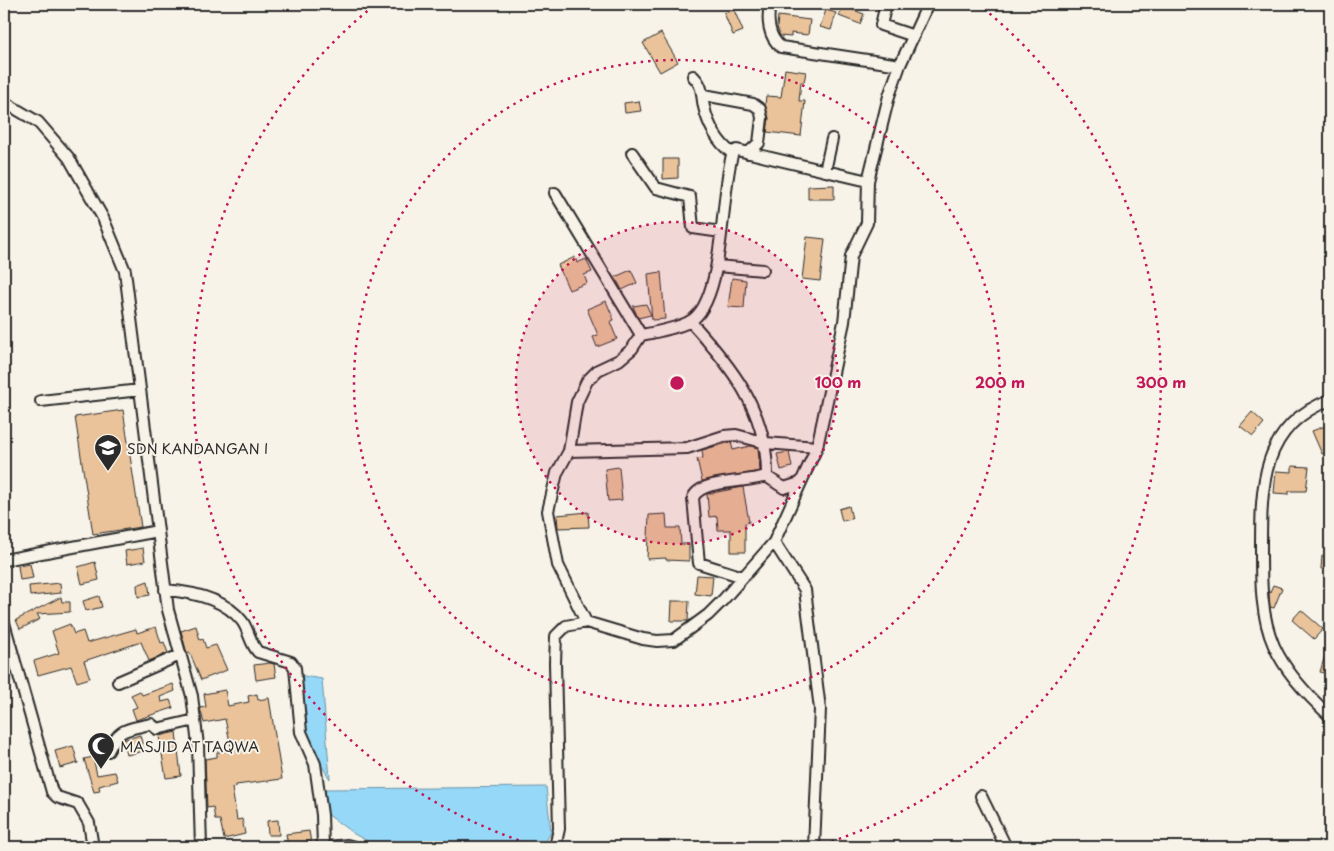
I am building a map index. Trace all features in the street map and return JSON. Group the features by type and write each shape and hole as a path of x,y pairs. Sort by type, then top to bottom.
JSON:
{"street":[{"path":"770,4 770,31 775,43 781,47 900,66"},
{"path":"886,4 881,25 914,36"},
{"path":"555,847 560,829 555,642 560,632 566,626 586,622 643,639 657,641 674,640 708,615 774,542 817,447 844,322 850,264 868,222 868,181 888,96 928,4"},
{"path":"693,76 701,85 704,95 704,108 713,129 721,144 732,154"},
{"path":"704,95 753,104 760,109 762,118 759,143 748,153"},
{"path":"4,102 26,113 49,132 77,168 103,218 125,271 165,590 180,655 192,696 198,745 201,847"},
{"path":"826,171 832,139"},
{"path":"586,622 558,565 548,512 557,472 569,452 577,402 587,381 598,370 619,360 632,349 641,335 690,321 702,309 718,266 732,154 737,150 868,181"},
{"path":"632,153 656,188 690,196 693,228 721,232"},
{"path":"555,193 641,335"},
{"path":"718,266 763,270"},
{"path":"690,321 741,382 766,443 766,476"},
{"path":"41,401 140,390"},
{"path":"1330,400 1314,406 1299,416 1277,444 1269,461 1264,480 1261,512 1261,572 1266,619 1279,657 1291,675 1330,716"},
{"path":"569,452 687,448 724,436 736,435 766,443 817,447"},
{"path":"743,577 699,563 692,498 699,490 712,486 766,476 784,488 800,483"},
{"path":"4,560 158,531"},
{"path":"774,542 805,590 820,709 814,847"},
{"path":"165,590 190,592 205,597 233,612 243,622 258,652 291,662 295,668 301,732 315,764 322,815 323,847"},
{"path":"4,623 52,792 58,797 78,804 89,823 93,847"},
{"path":"118,682 180,655"},
{"path":"108,751 116,735 122,731 151,724 157,729 195,720"},
{"path":"981,796 1006,847"},
{"path":"328,847 348,845 354,847"}],"water":[{"path":"298,675 322,679 330,779 302,735"},
{"path":"546,787 551,832 543,847 379,847 354,834 323,811 326,789"}],"building":[{"path":"843,6 864,14 860,24 839,16"},
{"path":"734,10 743,31 733,35 724,13"},
{"path":"826,10 836,13 831,30 820,27"},
{"path":"778,16 810,20 808,35 791,33 791,37 780,36 777,27"},
{"path":"661,33 678,62 660,72 643,43"},
{"path":"785,69 806,72 804,82 801,82 799,101 805,101 801,136 767,132 769,118 765,105 766,96 781,97"},
{"path":"639,101 641,111 625,113 624,103"},
{"path":"663,159 678,159 678,178 663,179"},
{"path":"834,185 834,199 808,199 808,186"},
{"path":"807,237 825,239 820,281 802,279"},
{"path":"575,257 577,263 586,259 592,272 584,275 587,283 569,290 558,265"},
{"path":"631,270 637,283 622,290 615,277"},
{"path":"661,272 665,319 652,320 648,274"},
{"path":"732,278 746,280 744,308 728,307"},
{"path":"606,301 614,320 610,322 617,339 597,347 593,337 598,335 587,309"},
{"path":"646,304 651,315 638,318 633,306"},
{"name":"SDN KANDANGAN I","path":"123,410 141,527 93,534 75,417"},
{"path":"1252,412 1264,423 1253,436 1240,426"},
{"path":"1328,425 1330,450 1322,454 1312,431"},
{"path":"731,442 733,450 750,446 758,448 760,471 702,481 697,459 703,458 702,450"},
{"path":"789,452 792,467 781,470 777,454"},
{"path":"1292,466 1309,467 1306,491 1289,491 1289,494 1274,493 1276,471 1292,472"},
{"path":"619,467 622,500 608,501 605,469"},
{"path":"743,487 749,522 745,523 745,552 731,552 731,530 718,530 717,516 709,517 707,494"},
{"path":"849,506 852,519 842,521 839,509"},
{"path":"588,512 589,527 558,528 557,515"},
{"path":"666,514 667,528 680,528 681,544 689,544 689,561 666,560 666,558 647,559 649,515"},
{"path":"143,548 145,561 127,564 125,551"},
{"path":"1322,556 1330,557 1330,570 1321,569"},
{"path":"95,562 99,580 82,584 78,567"},
{"path":"30,564 33,578 20,580 18,566"},
{"path":"697,575 713,576 711,596 695,594"},
{"path":"148,581 150,595 138,597 137,585"},
{"path":"60,583 61,593 30,596 29,586"},
{"path":"1273,585 1282,588 1274,608 1270,607 1269,594"},
{"path":"99,596 102,607 86,611 83,601"},
{"path":"61,597 62,602 70,602 70,612 37,614 40,619 20,629 16,620"},
{"path":"672,601 689,601 688,621 671,621"},
{"path":"1301,610 1323,629 1314,639 1292,620"},
{"path":"70,624 74,634 83,631 87,643 136,629 137,633 156,627 161,643 164,642 168,653 149,661 141,642 84,661 90,678 77,682 71,666 38,675 34,661 59,653 52,631"},
{"path":"196,626 200,640 203,639 206,648 216,645 227,670 201,680 190,653 187,654 181,631"},
{"path":"1328,645 1330,646 1330,675 1320,672"},
{"path":"274,664 276,677 256,680 254,665"},
{"path":"173,684 175,691 160,697 161,702 170,700 173,708 136,720 132,709 137,707 131,695 140,691 142,695"},
{"path":"225,690 228,706 249,702 248,696 257,694 258,700 269,698 282,779 236,785 236,787 232,788 237,820 242,819 245,834 224,839 220,820 215,820 213,807 207,808 205,759 217,757 217,752 232,751 225,719 204,723 200,708 206,707 204,694"},
{"path":"176,732 181,776 166,778 159,736"},
{"path":"140,735 144,751 127,755 123,740"},
{"path":"73,746 78,763 60,768 55,751"},
{"path":"93,757 97,775 115,772 118,781 99,786 100,791 94,792 84,759"},
{"path":"278,820 279,835 268,835 267,821"},
{"path":"309,831 311,843 288,846 286,834"}],"place":[{"name":"SDN KANDANGAN I","path":"108,472"},
{"name":"MASJID AT TAQWA","path":"101,770"}]}
